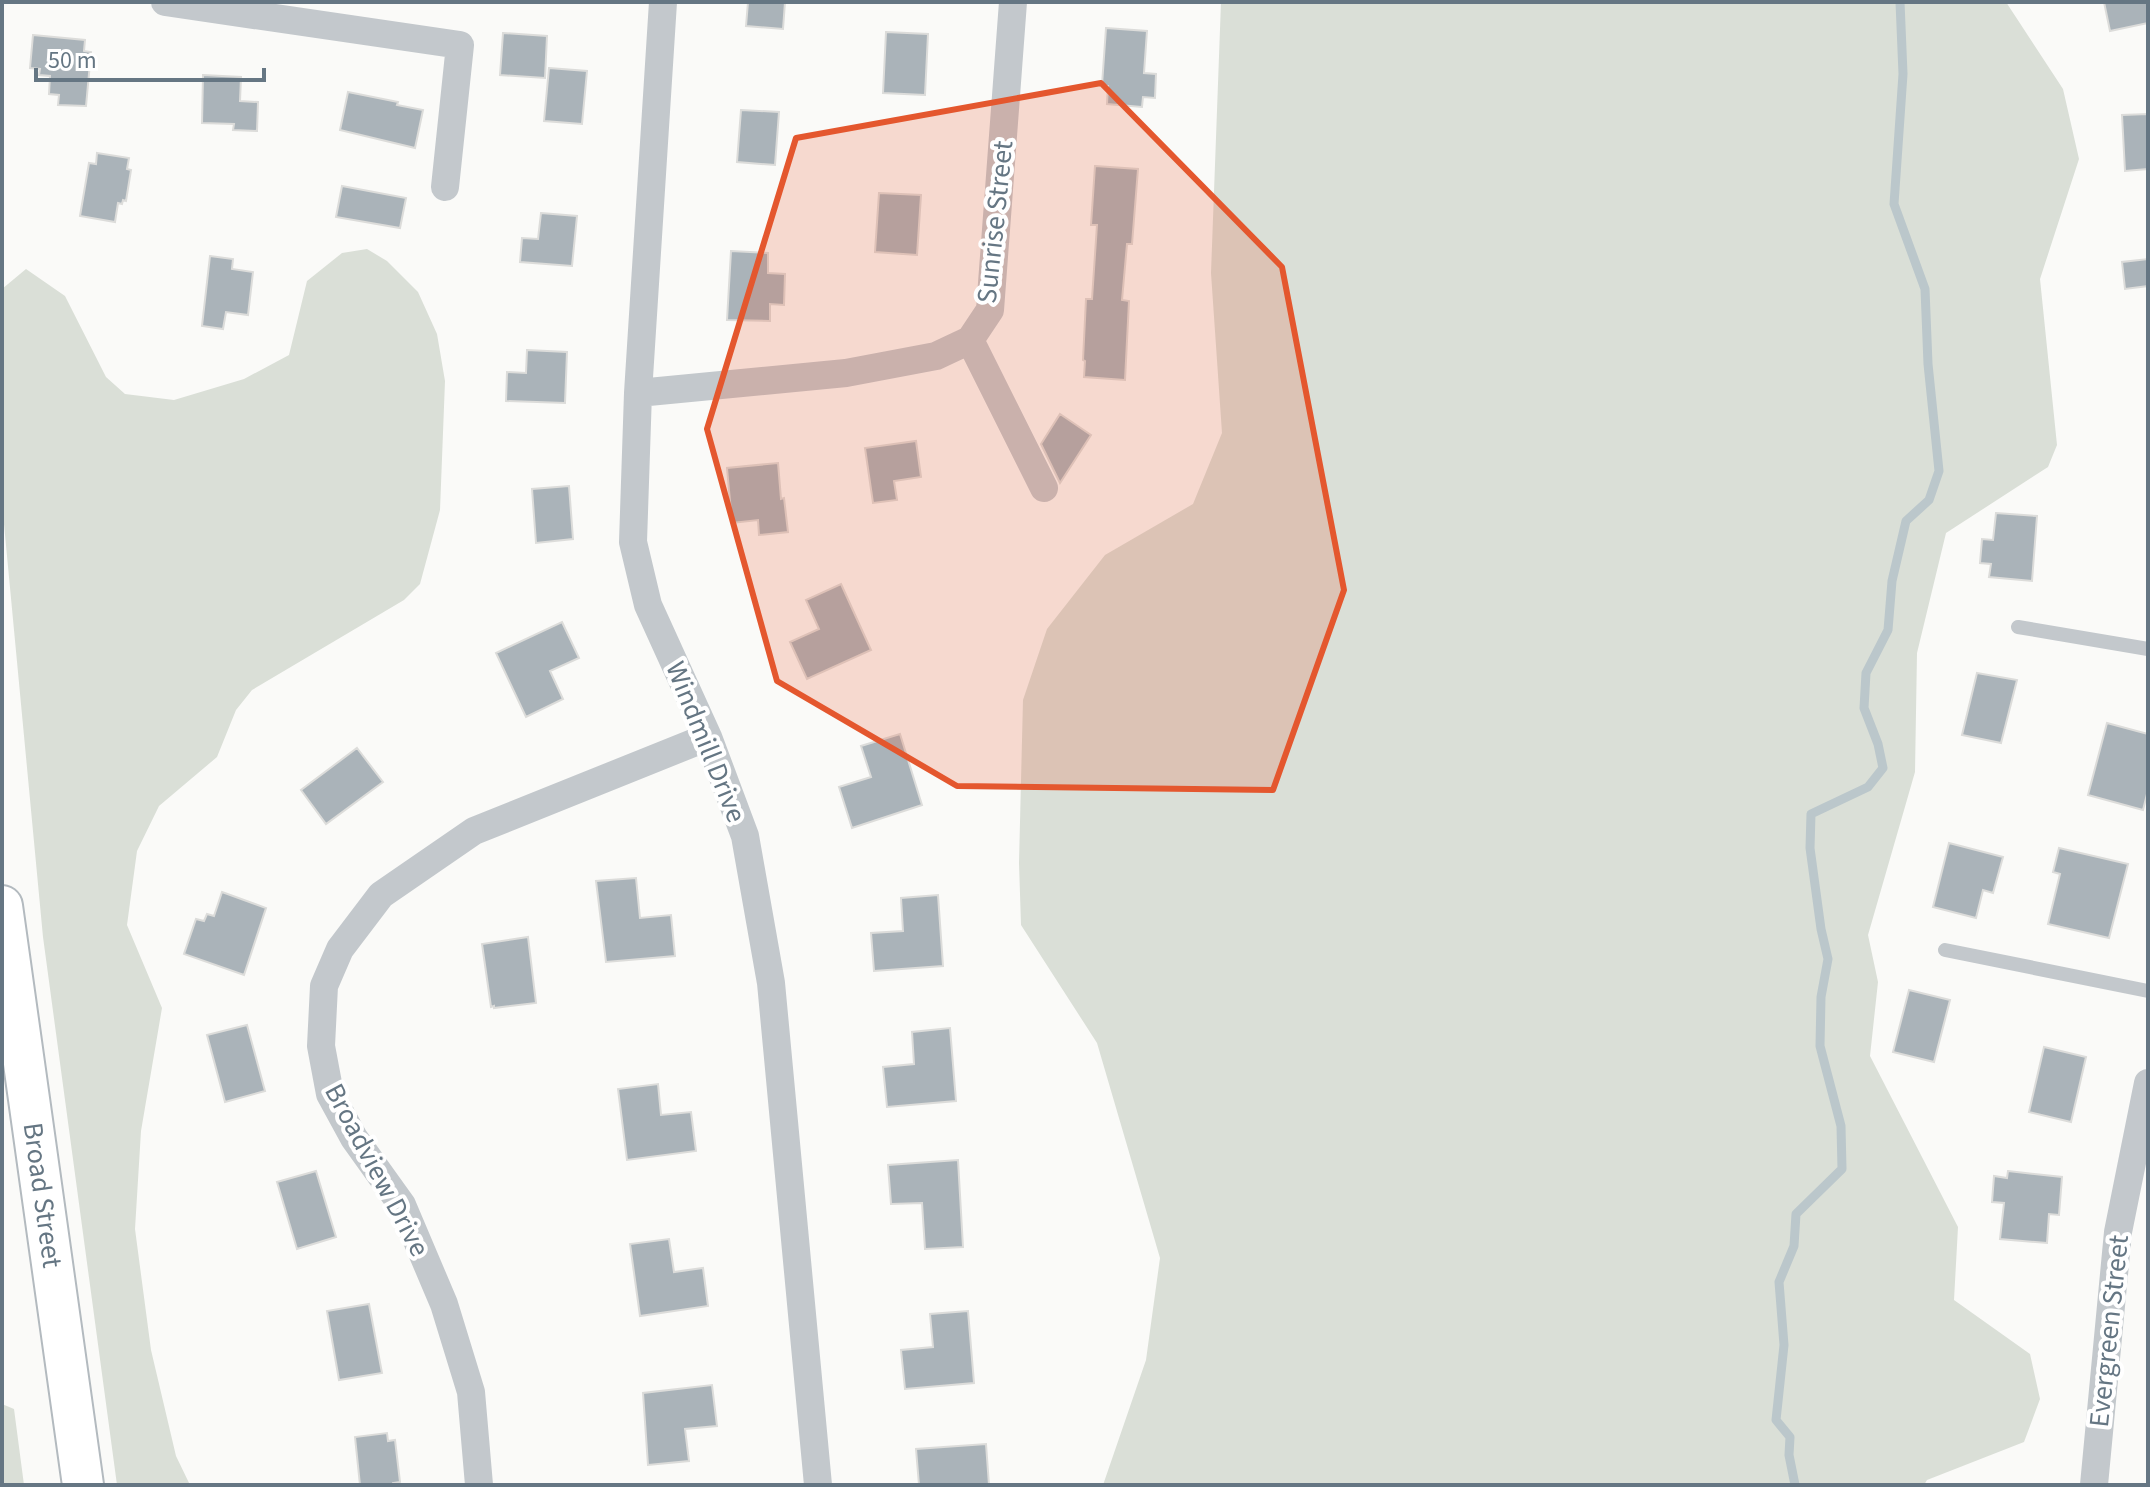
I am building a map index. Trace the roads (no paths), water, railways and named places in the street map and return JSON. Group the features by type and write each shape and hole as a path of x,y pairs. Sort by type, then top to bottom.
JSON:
{"street":[{"path":"165,2 460,45 445,187"},
{"name":"Windmill Drive","path":"663,2 638,393 633,542 648,605 708,737 745,836 771,983 818,1485"},
{"name":"Sunrise Street","path":"638,393 846,373 936,356 970,340 990,310 1013,2"},
{"path":"970,340 1044,488"},
{"name":"Broadview Drive","path":"479,1485 471,1392 444,1304 402,1205 354,1138 330,1094 321,1046 324,986 340,949 381,895 474,831 708,737"},
{"name":"Broad Street","path":"2,906 83,1485"},
{"name":"Evergreen Street","path":"2094,1485 2118,1232 2143,1138 2148,1083"}],"lane":[{"path":"2018,627 2148,649"},
{"path":"1945,950 2148,991"}],"waterway":[{"path":"1795,1485 1789,1455 1790,1437 1776,1420 1784,1345 1779,1282 1794,1246 1796,1214 1842,1169 1841,1126 1820,1046 1821,997 1828,959 1810,848 1811,814 1868,787 1883,768 1878,744 1864,708 1866,673 1888,630 1892,581 1906,521 1929,500 1939,471 1928,364 1925,289 1894,204 1903,74 1900,2"}]}
